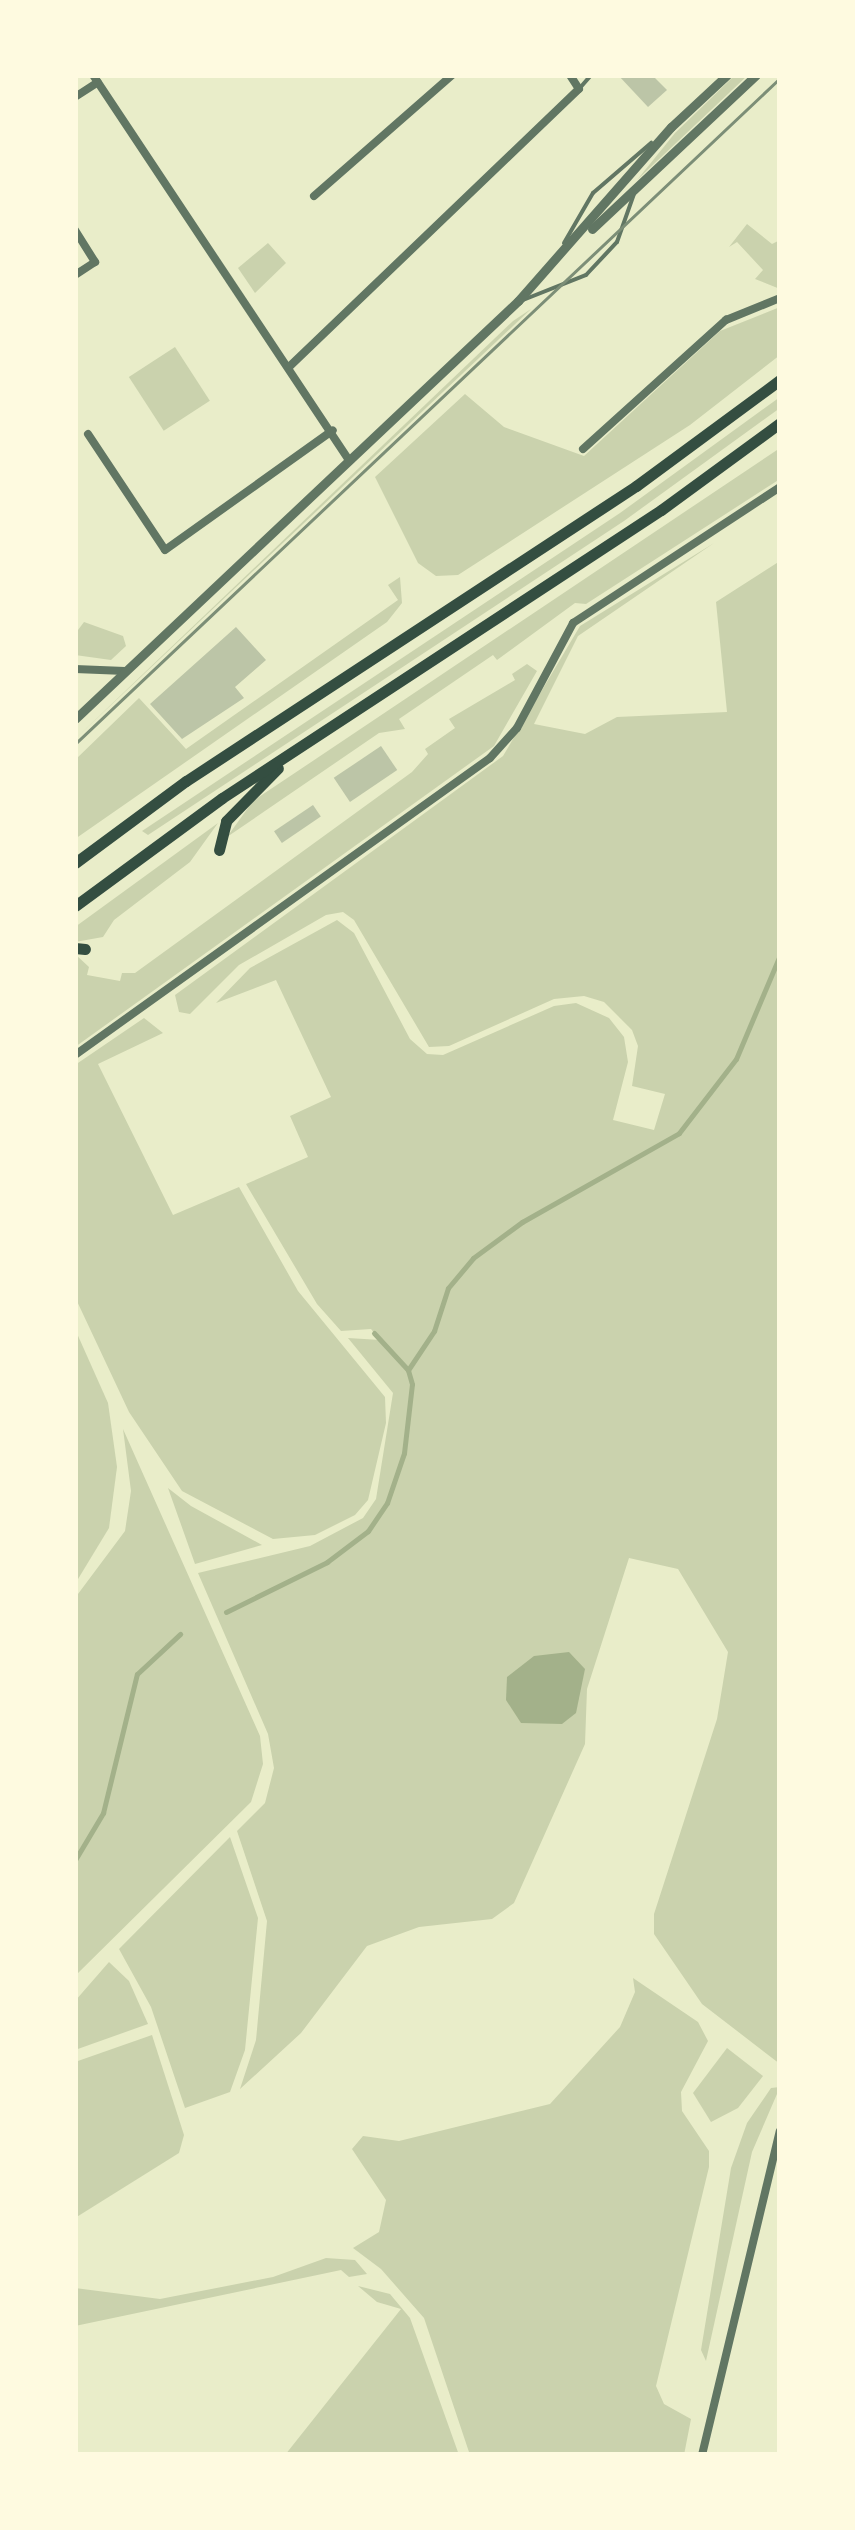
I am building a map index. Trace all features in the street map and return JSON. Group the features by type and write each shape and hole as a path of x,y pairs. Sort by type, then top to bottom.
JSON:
{"main road":[{"path":"75,863 186,782 636,486 780,380"},
{"path":"75,906 301,746 661,510 780,423"},
{"path":"219,850 226,821 301,746"}],"street":[{"path":"314,196 452,75"},
{"path":"290,366 579,89 570,75"},
{"path":"75,719 518,301 671,127 727,75"},
{"path":"552,264 756,75"},
{"path":"75,97 95,78 333,430 349,460"},
{"path":"75,230 95,262 75,275"},
{"path":"583,449 726,320 780,298"},
{"path":"88,434 165,550 333,430"},
{"path":"75,1055 490,758 518,728 572,623 780,486"},
{"path":"75,669 126,671"},
{"path":"702,2455 780,2131"}],"lane":[{"path":"579,89 592,75"},
{"path":"552,264 593,192 671,127"},
{"path":"518,301 586,275 617,242 635,190"}],"shaded area":[{"path":"735,75 748,75 637,180 675,133"},
{"path":"747,224 772,244 780,240 780,289 755,279 763,270 737,242 729,247"},
{"path":"268,243 286,263 255,293 238,268"},
{"path":"780,307 780,355 690,425 458,575 436,576 418,563 375,477 465,394 504,427 584,456 720,331"},
{"path":"530,310 75,739 513,321"},
{"path":"175,347 210,401 164,431 129,377"},
{"path":"780,397 780,408 624,521 148,835 142,831 620,513"},
{"path":"780,448 780,479 586,604 575,603 497,660 493,655 399,719 405,729 379,733 227,837 253,801"},
{"path":"714,543 578,636 534,724 585,734 617,717 727,712 716,602 780,561 780,2064 702,2004 654,1934 654,1914 717,1719 728,1652 678,1569 629,1558 587,1689 585,1744 514,1903 492,1919 419,1927 367,1946 301,2033 240,2089 256,2040 267,1921 237,1831 265,1803 274,1768 268,1734 198,1573 310,1546 363,1518 376,1499 393,1393 348,1338 380,1340 371,1329 341,1331 317,1304 246,1184 308,1157 290,1116 331,1097 276,980 216,1003 250,968 337,920 354,933 410,1039 427,1054 443,1055 554,1006 576,1003 609,1018 624,1037 628,1062 613,1120 654,1130 665,1094 632,1086 638,1046 632,1030 604,1002 584,996 554,999 449,1046 429,1047 354,920 343,912 326,915 239,965 190,1014 179,1012 175,995 503,756 580,626"},
{"path":"400,577 402,603 387,622 75,839 75,760 139,698 186,749 398,600 388,585"},
{"path":"84,622 123,636 126,646 111,660 75,655 75,634"},
{"path":"527,664 537,671 494,746 75,1047 75,954 89,967 87,975 120,981 122,973 135,973 412,772 428,754 425,749 455,728 449,719 515,680 512,674"},
{"path":"218,823 190,862 114,920 103,937 75,942 75,927"},
{"path":"144,1018 163,1033 98,1064 173,1215 239,1187 298,1291 385,1397 386,1423 368,1500 355,1515 315,1535 273,1539 182,1491 129,1412 75,1297 75,1065"},
{"path":"75,1329 108,1403 117,1467 109,1528 75,1584"},
{"path":"123,1429 260,1736 263,1764 251,1802 75,1976 75,1598 125,1531 131,1491"},
{"path":"168,1488 191,1506 262,1545 195,1564"},
{"path":"569,1652 585,1669 576,1713 562,1724 521,1723 506,1700 507,1677 534,1656"},
{"path":"230,1837 258,1918 245,2050 230,2092 185,2108 151,2007 119,1949"},
{"path":"109,1962 129,1981 148,2024 75,2050 75,2001"},
{"path":"633,1978 698,2022 708,2041 681,2092 682,2111 709,2151 709,2167 656,2386 664,2404 691,2419 684,2455 470,2455 424,2318 381,2269 353,2248 379,2232 386,2200 352,2149 363,2136 399,2141 550,2104 620,2027 635,1992"},
{"path":"152,2035 184,2135 179,2153 75,2218 75,2062"},
{"path":"727,2048 763,2076 738,2108 711,2122 693,2093"},
{"path":"780,2087 752,2152 706,2361 701,2350 731,2168 747,2123 771,2088"},
{"path":"326,2258 355,2260 367,2274 349,2277 341,2270 75,2326 75,2288 160,2299 273,2277"},
{"path":"358,2286 390,2294 410,2318 459,2455 285,2455 401,2309 377,2302"}],"building":[{"path":"618,75 652,75 667,90 648,107"},
{"path":"236,627 266,660 235,687 244,698 182,739 150,704"},
{"path":"381,746 397,770 350,802 334,778"},
{"path":"313,805 321,817 282,843 274,831"}],"waterway":[{"path":"226,1612 327,1562 368,1531 387,1503 404,1453 412,1384 408,1370 434,1331 448,1288 473,1258 522,1222 679,1133 736,1059 780,955"},
{"path":"374,1333 408,1370"},
{"path":"75,1860 103,1813 137,1674 180,1634"}],"tram line":[{"path":"75,744 780,78"}]}
